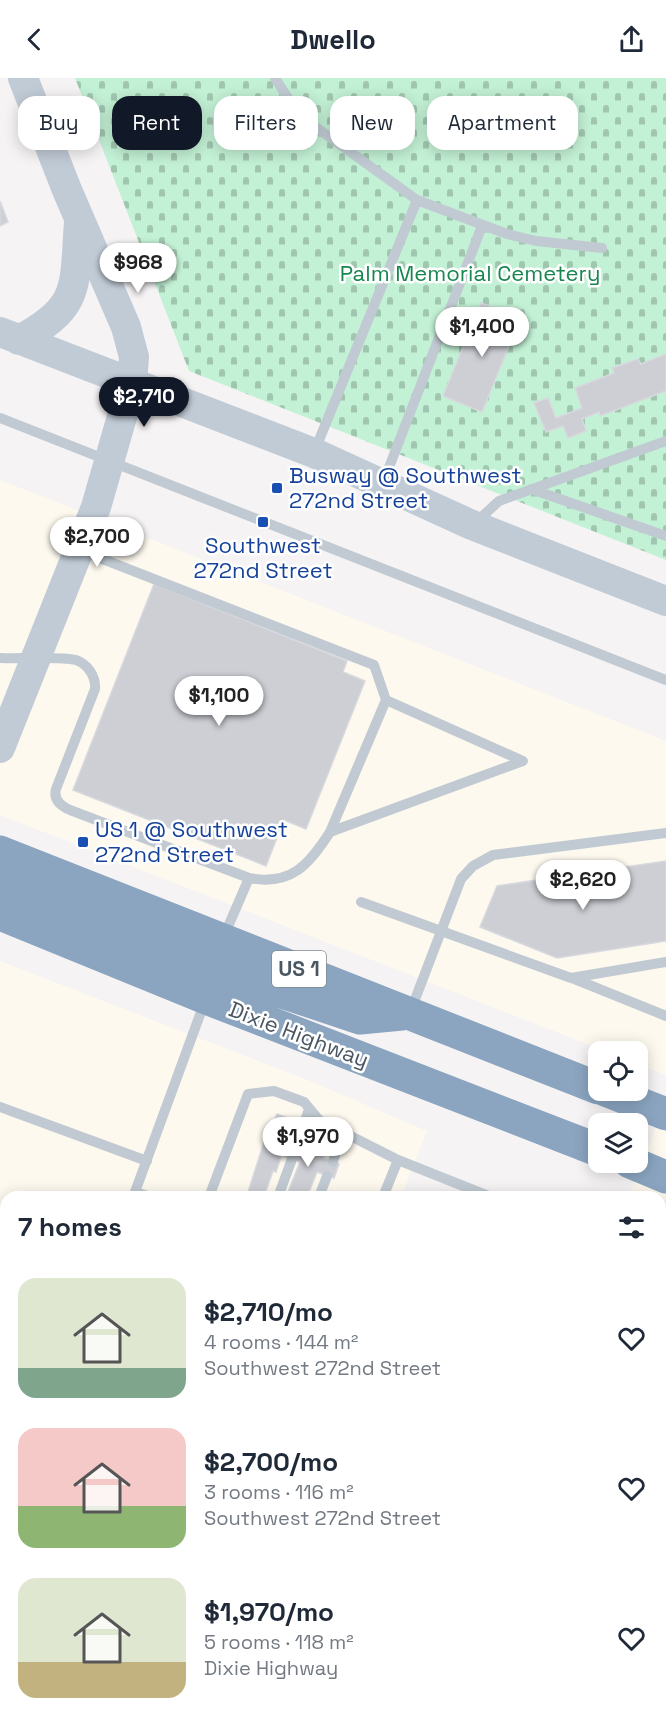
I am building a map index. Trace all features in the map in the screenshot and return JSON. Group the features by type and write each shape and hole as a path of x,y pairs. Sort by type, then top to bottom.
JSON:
{"highway":[{"name":"US 1","path":"0,852 588,1084"},
{"path":"0,880 264,986 349,1015 360,1018 410,1013"},
{"name":"Dixie Highway","path":"0,914 206,998 588,1146"},
{"path":"633,1101 666,1114"},
{"path":"648,1163 666,1164"},
{"path":"648,1170 666,1177"}],"street":[{"path":"0,748 96,507 132,382 134,357 126,327 23,78"},
{"path":"10,336 54,319 70,298 74,285 79,218"},
{"path":"10,336 314,453 472,525 666,601"}],"lane":[{"path":"275,78 299,115 417,200 482,226 536,241 602,248"},
{"path":"314,453 417,200"},
{"path":"382,485 482,226"},
{"path":"0,418 666,680"},
{"path":"472,525 499,501 666,441"},
{"path":"531,489 666,536"},
{"path":"0,657 76,660 89,669 95,679 95,689 56,789 55,796 59,803 70,810 249,878 269,882 292,874 312,860 330,832 386,700 374,665 78,549"},
{"path":"330,832 523,761 386,700"},
{"path":"410,1013 461,879 472,866 493,855 666,833"},
{"path":"223,939 249,878"},
{"path":"361,902 571,978 666,1016"},
{"path":"571,978 666,962"},
{"path":"135,1191 206,998"},
{"path":"211,1191 248,1095 274,1090 304,1102 319,1120 342,1132 398,1160 476,1191"},
{"path":"0,1107 147,1161"},
{"path":"297,1145 309,1109"},
{"path":"333,1162 342,1132"},
{"path":"280,1191 292,1159"},
{"path":"385,1191 398,1160"},
{"path":"321,1191 327,1176"}],"shaded area":[{"path":"0,480 666,741 666,1075 648,1068 648,1041 588,1041 588,1044 0,815"},
{"path":"0,961 310,1081 427,1131 403,1191 0,1191"},
{"path":"666,1102 666,1191 630,1191 638,1173 648,1173 648,1147"}],"green space":[{"name":"Palm Memorial Cemetery","path":"75,78 666,78 666,560 189,371 100,142 100,96 82,96"}],"building":[{"path":"0,201 8,222 0,226"},
{"path":"481,303 520,319 482,412 443,396"},
{"path":"666,354 666,391 600,416 599,412 582,419 586,431 568,438 563,426 546,432 534,403 548,398 556,418 582,408 575,388 614,373 612,368 638,359 641,364"},
{"path":"154,584 347,661 343,672 365,681 306,829 284,820 266,866 73,790"},
{"path":"666,861 666,941 557,958 480,927 497,886"},
{"path":"277,1114 293,1120 276,1172 273,1171 266,1191 248,1191 265,1139 267,1140"},
{"path":"290,1142 306,1148 308,1143 326,1150 323,1158 339,1164 334,1178 317,1172 309,1191 288,1191 300,1162 284,1156"}],"place":[{"name":"Busway @ Southwest 272nd Street","path":"277,488"},
{"name":"Southwest 272nd Street","path":"263,522"},
{"name":"US 1 @ Southwest 272nd Street","path":"83,842"}]}
